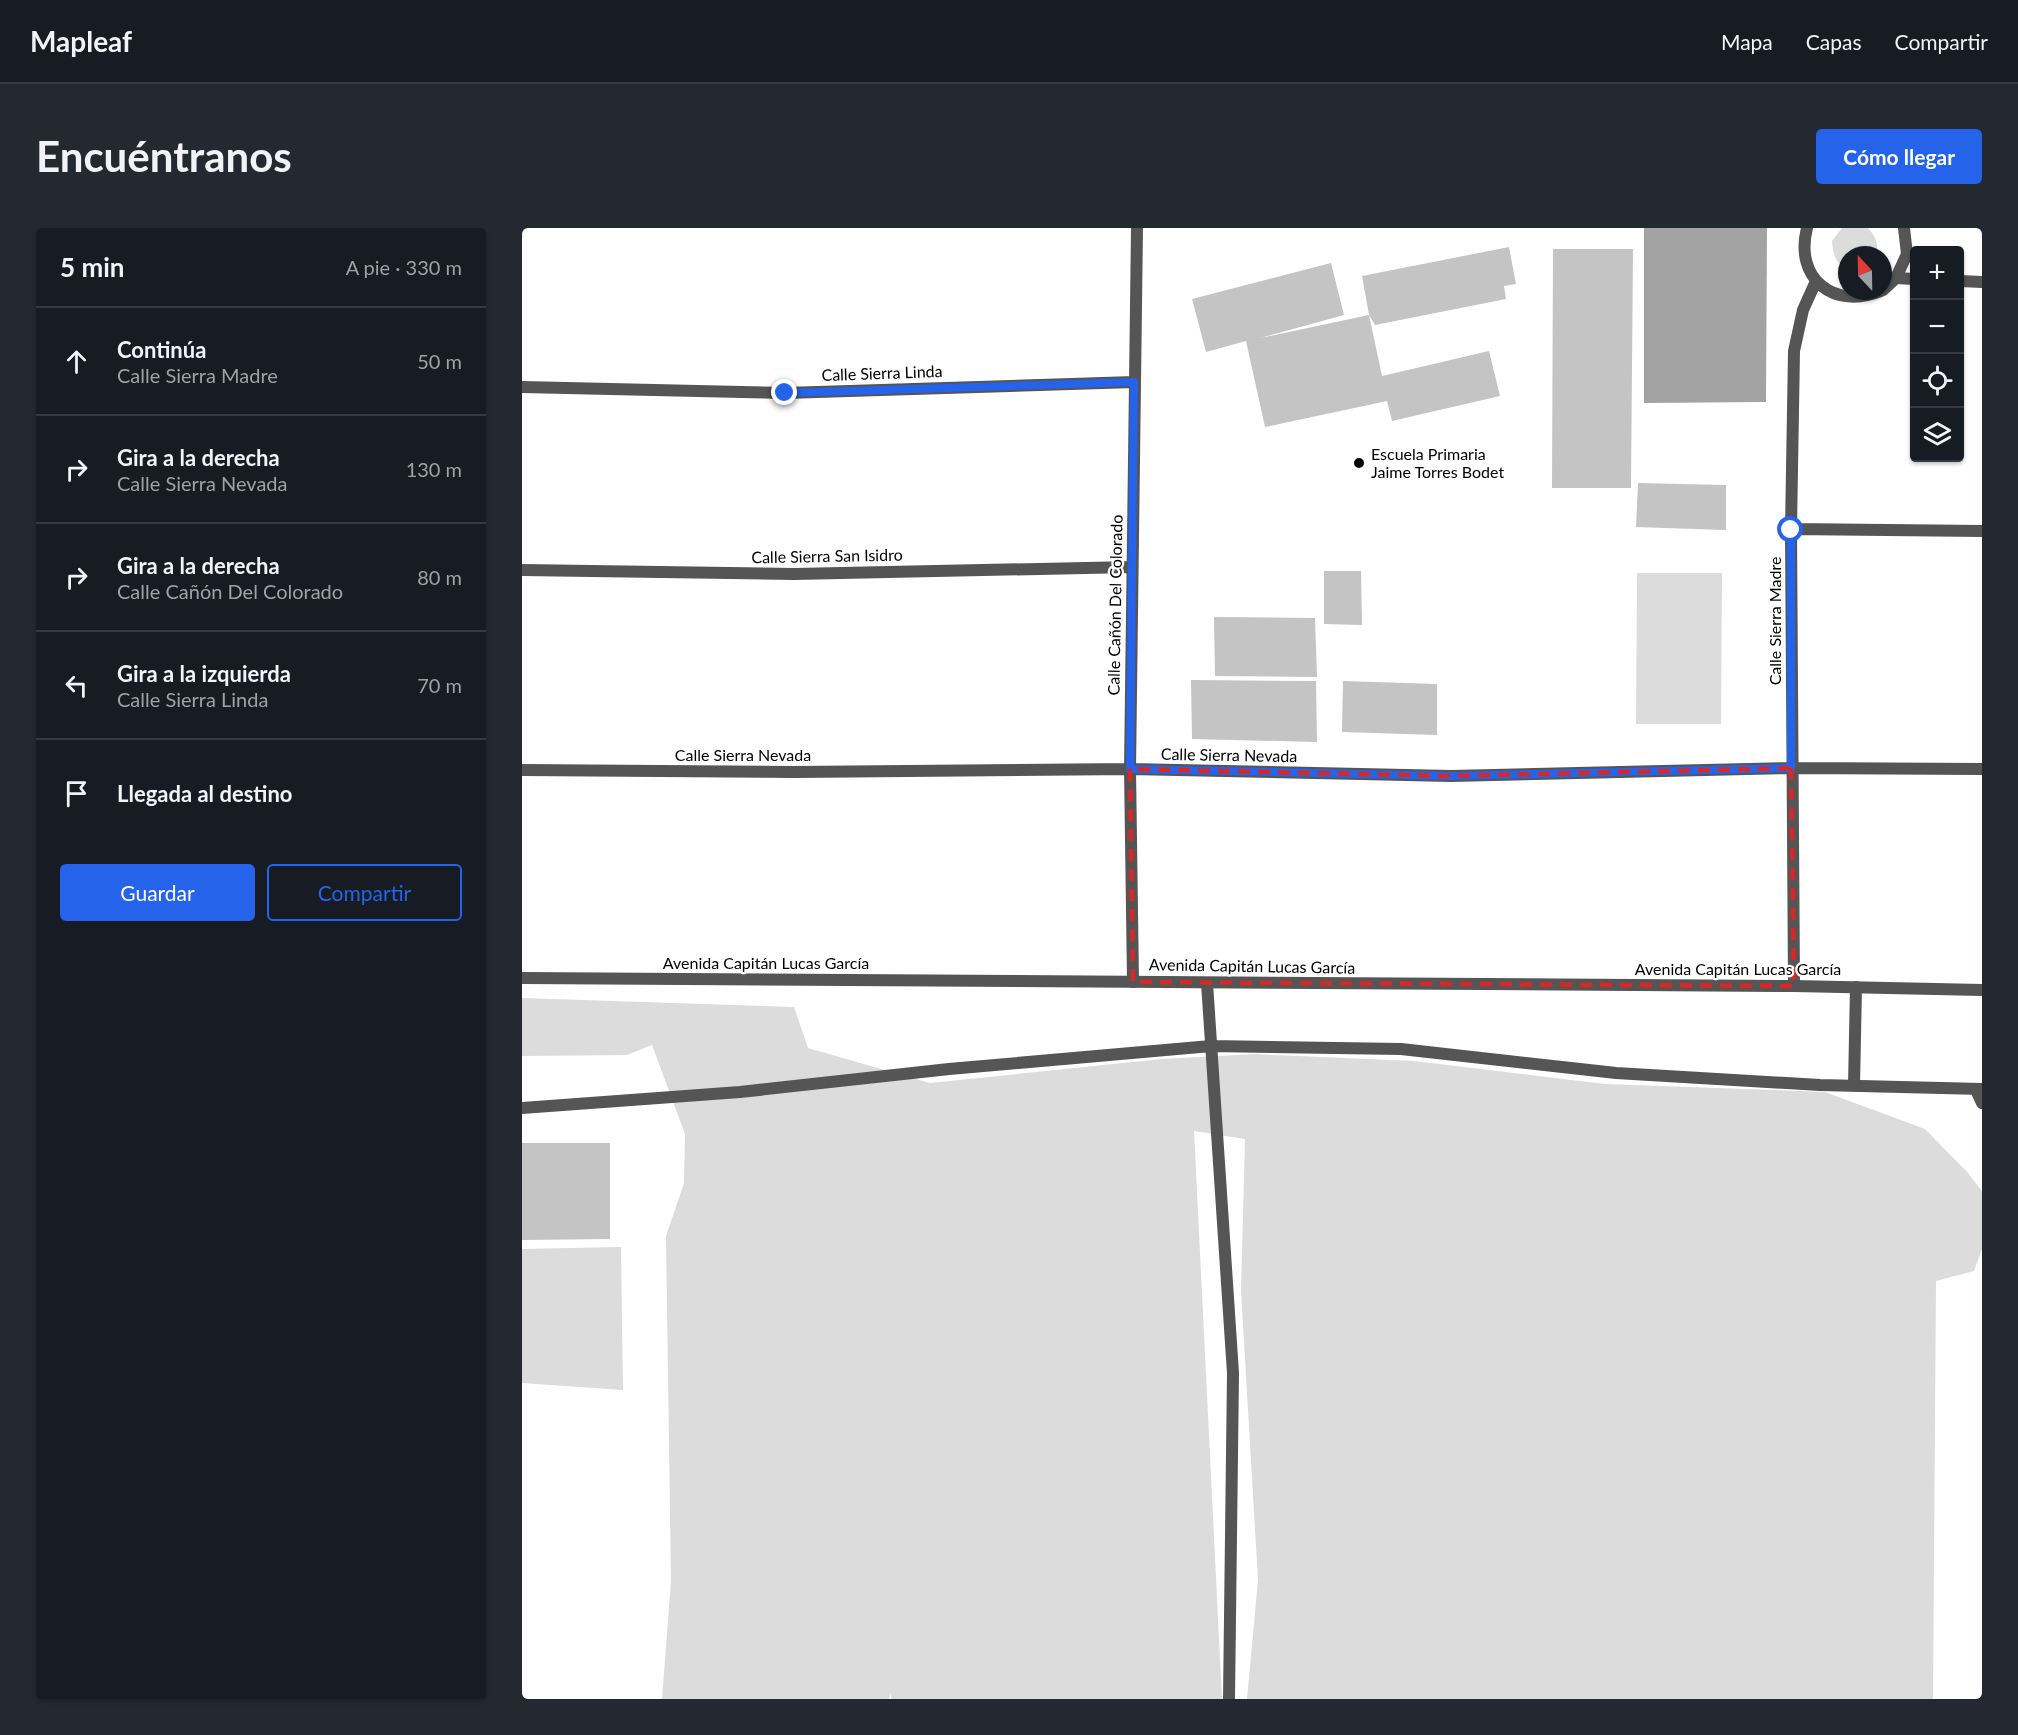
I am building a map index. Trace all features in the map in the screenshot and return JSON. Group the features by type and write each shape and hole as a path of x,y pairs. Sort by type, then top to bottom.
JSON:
{"street":[{"name":"Calle Cañón Del Colorado","path":"1132,982 1130,769 1137,228"},
{"path":"1807,228 1803,247 1807,265 1816,281 1830,292 1838,295"},
{"path":"1892,282 1907,254 1904,228"},
{"path":"1896,278 1910,279"},
{"name":"Calle Sierra Madre","path":"1794,986 1791,530 1794,351 1803,310 1816,281"},
{"path":"1964,281 1982,282"},
{"name":"Calle Sierra Linda","path":"522,387 785,393 1134,382"},
{"path":"1791,530 1982,531"},
{"name":"Calle Sierra San Isidro","path":"522,570 794,574 1132,567"},
{"name":"Calle Sierra Nevada","path":"522,770 795,772 1130,769 1451,776 1791,768 1982,769"},
{"name":"Avenida Capitán Lucas García","path":"522,978 1794,986 1982,990"},
{"path":"1207,983 1233,1372 1228,1699"},
{"path":"1854,1086 1856,987"},
{"path":"522,1108 740,1092 949,1069 1211,1046 1401,1049 1616,1073 1820,1085 1979,1090 1982,1103"}],"highlighted area":[{"path":"1791,768 1794,986 1133,982 1130,769 1451,776"}],"shaded area":[{"path":"1644,228 1767,228 1766,402 1644,403"},
{"path":"1842,228 1868,228 1876,240 1877,246 1838,246 1838,262 1832,241"},
{"path":"1637,573 1722,573 1721,724 1636,724"},
{"path":"522,998 794,1007 808,1048 930,1083 1162,1059 1255,1054 1414,1061 1605,1084 1825,1092 1925,1129 1968,1173 1982,1191 1982,1249 1974,1271 1936,1281 1933,1699 1247,1699 1258,1580 1241,1291 1245,1139 1194,1131 1222,1699 891,1699 891,1693 889,1699 662,1699 671,1581 666,1236 684,1183 685,1134 652,1045 627,1055 522,1056"},
{"path":"621,1247 623,1390 522,1383 522,1249"}],"building":[{"path":"1509,247 1516,284 1504,286 1506,299 1375,325 1369,315 1362,276"},
{"path":"1553,249 1633,249 1631,488 1552,488"},
{"path":"1331,263 1344,315 1260,338 1369,315 1382,376 1489,351 1500,396 1392,421 1387,401 1265,427 1246,341 1206,352 1192,299"},
{"path":"1638,483 1726,485 1726,530 1636,527"},
{"path":"1324,571 1361,571 1362,625 1324,624"},
{"path":"1214,617 1315,618 1317,677 1215,676"},
{"path":"1191,680 1316,681 1317,742 1192,739"},
{"path":"1343,681 1437,684 1437,735 1342,732"},
{"path":"522,1143 610,1143 610,1239 522,1240"}],"place":[{"name":"Escuela Primaria Jaime Torres Bodet","path":"1359,463"}],"route":[{"path":"785,393 1134,382 1130,769 1451,776 1791,768 1791,530"}]}
